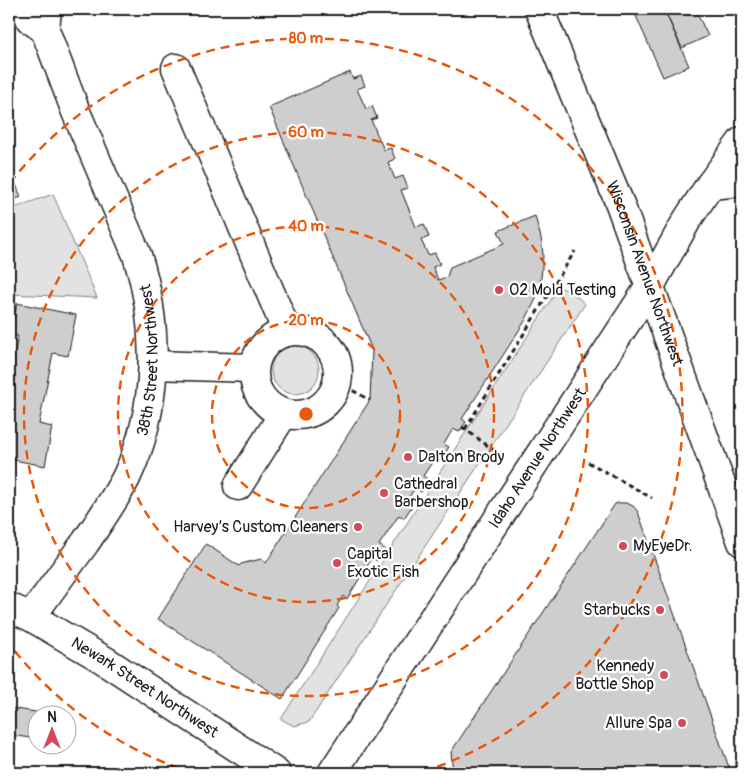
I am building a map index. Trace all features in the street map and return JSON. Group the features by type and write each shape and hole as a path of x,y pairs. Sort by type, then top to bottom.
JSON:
{"street":[{"name":"38th Street Northwest","path":"20,612 100,520 125,480 142,435 149,402 153,365 150,304 137,255 76,112 46,19 30,19 23,9"},
{"name":"Wisconsin Avenue Northwest","path":"540,9 620,204 742,542"},
{"path":"176,68 286,332"},
{"name":"Idaho Avenue Northwest","path":"332,773 650,286 687,220 710,184 742,141"},
{"path":"710,184 742,182"},
{"path":"286,332 314,335 326,344 334,354 338,368 337,382 332,395 323,405 311,412 297,415 284,413 273,408 264,400 254,379 254,368 258,355 265,345 275,337 286,332"},
{"path":"153,365 254,368"},
{"path":"238,486 284,413"},
{"name":"Newark Street Northwest","path":"20,612 104,660 276,773"}],"path":[{"path":"495,451 463,428 575,251"},
{"path":"337,382 370,400"},
{"path":"588,462 652,498"}],"shaded area":[{"path":"53,194 97,298 11,294 9,304 9,210"},
{"path":"562,288 573,293 585,304 309,722 294,726 281,719 554,295"},
{"path":"295,346 304,348 312,353 317,361 319,370 317,379 312,387 304,392 295,394 286,392 278,387 273,379 271,370 273,361 278,353 286,348"}],"building":[{"path":"654,9 664,9 689,66 663,77 636,16"},
{"path":"664,9 695,9 708,36 682,48"},
{"path":"350,72 353,79 361,76 365,86 357,89 366,109 372,106 377,118 371,120 384,150 391,148 395,159 388,162 395,179 403,176 408,188 401,190 416,227 424,224 429,237 421,240 428,255 435,253 440,264 433,267 438,280 447,277 450,267 504,244 498,231 535,216 543,255 541,278 535,301 525,321 462,419 466,422 459,432 453,429 444,444 449,447 441,459 436,456 423,476 429,480 421,492 415,488 406,502 412,506 404,518 399,515 379,545 385,549 377,561 372,558 347,599 343,596 337,606 339,608 282,699 158,619 206,544 239,566 261,559 266,563 370,400 372,350 269,107"},
{"path":"9,167 21,197 9,202"},
{"path":"742,287 742,304 739,292"},
{"path":"17,303 76,315 68,356 53,353 39,424 52,427 45,466 9,459 9,383 18,336 11,335"},
{"path":"615,504 633,506 638,512 731,773 449,773 453,772 451,752"},
{"path":"9,708 28,711 28,738 9,735"}],"place":[{"name":"O2 Mold Testing","path":"499,290"},
{"name":"Dalton Brody","path":"408,457"},
{"name":"Cathedral Barbershop","path":"384,493"},
{"name":"Harvey’s Custom Cleaners","path":"358,527"},
{"name":"MyEyeDr.","path":"623,546"},
{"name":"Capital Exotic Fish","path":"337,563"},
{"name":"Starbucks","path":"660,610"},
{"name":"Kennedy Bottle Shop","path":"664,675"},
{"name":"Allure Spa","path":"682,723"}]}
